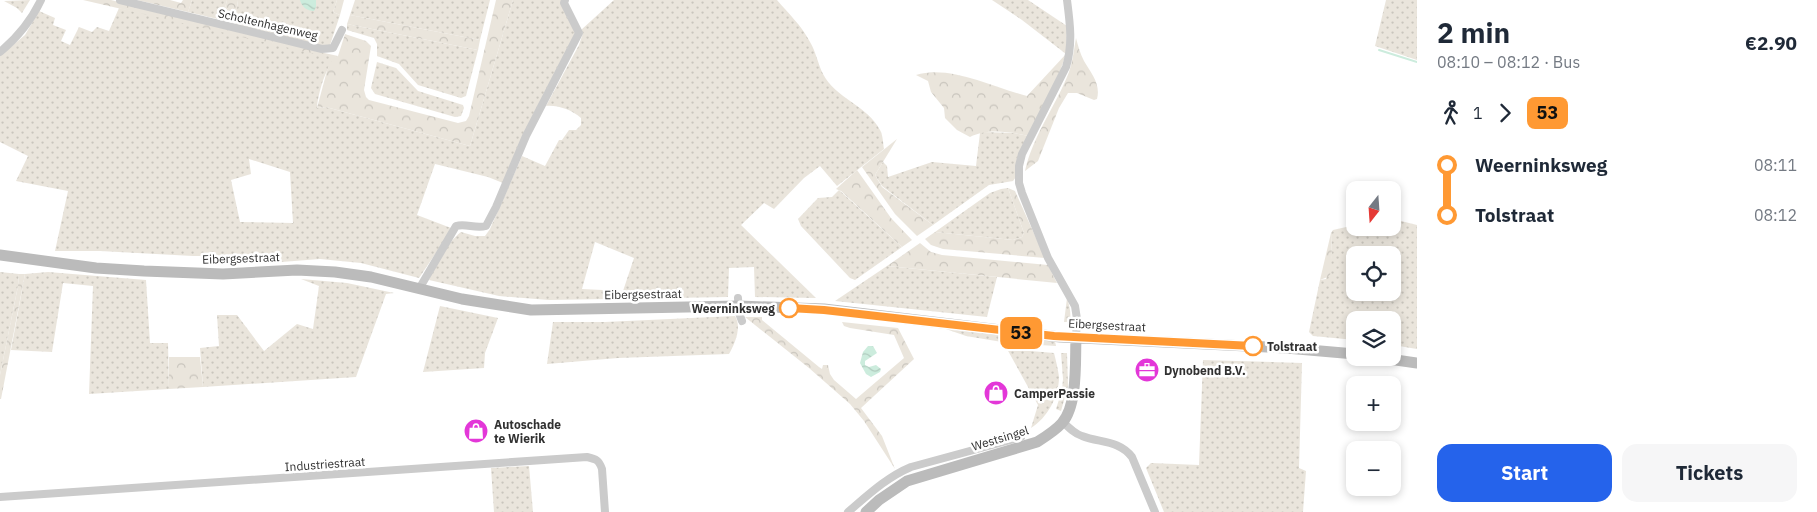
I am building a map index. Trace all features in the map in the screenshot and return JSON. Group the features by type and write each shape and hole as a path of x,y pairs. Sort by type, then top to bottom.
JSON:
{"main road":[{"name":"Eibergsestraat","path":"0,251 24,257"},
{"name":"Eibergsestraat","path":"0,255 96,268 144,271 223,274 297,270 335,272 371,277 462,299 531,310 738,302 824,309 1076,338 1286,348 1346,353"},
{"name":"Westsingel","path":"866,512 897,486 907,481 1036,442 1047,436 1063,422 1070,407 1073,394 1076,338"},
{"path":"1401,361 1417,363"}],"street":[{"path":"0,52 21,32 35,13 41,0"},
{"name":"Scholtenhagenweg","path":"120,0 322,49 334,48 342,30"},
{"path":"419,289 456,226 478,228 486,226 496,207 526,136 579,33 564,3 565,0"},
{"path":"1067,0 1071,42 1070,52 1066,67 1022,154 1019,166 1019,183 1024,202 1048,258 1075,306 1077,319 1076,338"},
{"path":"738,302 738,313 742,321"},
{"path":"1063,422 1082,437 1114,444 1128,452 1132,457 1155,512"},
{"name":"Westsingel","path":"848,512 882,482 906,469 1022,437"},
{"name":"Industriestraat","path":"0,497 587,457 596,459 602,469 605,512"}],"green space":[{"path":"30,0 22,13 4,1"},
{"path":"83,0 111,0 323,52 319,55"},
{"path":"137,0 170,0 181,3 183,0 192,0 188,12"},
{"path":"192,0 227,0 222,20 188,12"},
{"path":"227,0 238,0 235,24 222,20"},
{"path":"238,0 337,0 333,12 340,15 328,47 235,24"},
{"path":"337,0 344,0 340,15 333,12"},
{"path":"355,0 490,0 480,40 350,15"},
{"path":"496,0 513,0 470,146 326,107 317,108 328,67 333,59 338,56 345,34 366,41 371,46 364,90 369,100 458,123 466,121 469,116"},
{"path":"513,0 562,0 576,32 503,183 488,177 435,164 417,215 451,228 419,278 361,263 320,259 281,262 236,256 55,251 68,191 16,181 28,156 0,142 0,56 25,35 39,11 55,18 53,25 66,30 61,41 70,45 79,27 92,32 97,27 109,31 119,8 338,56 326,72 317,108 326,107 470,146","holes":["249,159 290,172 293,223 240,222 231,180 251,174"]},
{"path":"614,0 777,0 799,25 807,36 828,82 835,90 868,114 875,122 881,132 884,149 837,186 820,166 804,178 774,209 764,203 741,225 816,298 755,297 754,267 729,268 728,297 549,300 499,296 429,280 442,254 461,232 475,236 485,236 490,229 522,156 545,166 559,140 562,140 569,130 576,130 581,125 581,118 573,113 560,107 546,106 579,45 583,33 581,30","holes":["595,242 634,258 623,291 582,289"]},
{"path":"992,0 1028,0 1067,26 1066,54 1022,20"},
{"path":"1386,0 1417,0 1417,60 1375,46"},
{"path":"350,15 480,40 478,50 347,24"},
{"path":"347,24 478,50 466,96 461,98 418,85 399,64 377,56 377,44 374,38 347,30"},
{"path":"1076,38 1079,50 1098,88 1097,99 1094,100 1077,93 1068,93 1059,108 1038,161 1025,171 1033,145 1069,72"},
{"path":"1066,54 1060,71 1029,136 1007,132 984,132 970,137 957,130 945,118 944,108 931,92 928,81 916,75 929,72 957,75 1027,96"},
{"path":"377,62 396,68 418,91 463,105 464,108 461,116 455,117 375,94 371,88"},
{"path":"980,133 1014,133 1029,136 1016,177 1013,181 989,185 933,225 882,186 875,175 883,162 887,166 888,177 932,162 976,166"},
{"path":"897,139 875,175 882,187 933,225 917,236 895,214 862,167"},
{"path":"857,170 891,218 912,240 902,247 841,191 836,189"},
{"path":"1008,188 1024,233 1022,237 1013,240 935,232 990,193"},
{"path":"1008,188 1015,191 1045,258 943,249 931,245 925,239 935,232 1013,240 1022,237 1024,233"},
{"path":"839,190 902,247 855,280 850,278 801,226 798,219 818,198 832,197"},
{"path":"1401,221 1417,225 1417,349 1401,346 1401,311 1346,311 1346,339 1313,336 1309,332 1320,280 1326,279 1332,255 1331,233 1333,230 1346,227 1346,236 1401,236"},
{"path":"1331,233 1332,255 1330,276 1320,280"},
{"path":"920,243 931,252 942,255 1048,265 1057,283 887,266"},
{"path":"887,266 997,277 987,317 835,301"},
{"path":"0,272 19,274 0,375"},
{"path":"48,272 146,280 150,343 168,343 169,389 89,394 93,286 63,283 52,352 11,350 25,274"},
{"path":"19,274 25,274 0,399 0,375"},
{"path":"301,279 347,283 394,293 386,294 356,377 203,387 200,348 219,346 217,315 237,315 264,351 297,324 313,329 319,286"},
{"path":"1067,298 1070,322 1064,322"},
{"path":"440,306 498,318 485,353 484,368 423,372"},
{"path":"735,316 738,330 729,354 618,358 547,364 553,322 605,322"},
{"path":"745,317 762,317 762,320 819,367 822,369 823,365 828,365 834,380 856,399 904,358 894,335 850,328 844,326 842,322 898,328 914,359 861,408 882,436 895,469 864,421 850,404 809,368"},
{"path":"943,328 1055,341 1056,346 1008,343 966,336"},
{"path":"1007,349 1054,353 1059,377 1057,392 1047,413 1031,428 1038,405"},
{"path":"1061,353 1067,353 1068,386 1061,411 1056,409 1062,390 1063,379"},
{"path":"169,357 200,357 203,387 169,389"},
{"path":"1203,360 1302,363 1299,468 1306,471 1303,512 1164,512 1146,468 1151,463 1199,465"},
{"path":"529,466 533,512 494,512 491,468"}],"water":[{"path":"300,0 316,0 314,11 305,8"},
{"path":"868,346 873,346 877,353 865,361 865,365 869,367 876,365 881,369 880,372 871,377 866,374 860,363 863,352"}],"waterway":[{"path":"1379,50 1417,62"}],"bus line":[{"name":"53","path":"789,308 824,310 1076,338 1253,346"}],"place":[{"name":"Weerninksweg","path":"789,308"},
{"name":"Tolstraat","path":"1253,346"},
{"name":"Dynobend B.V.","path":"1147,370"},
{"name":"CamperPassie","path":"996,393"},
{"name":"Autoschade te Wierik","path":"476,431"}]}
